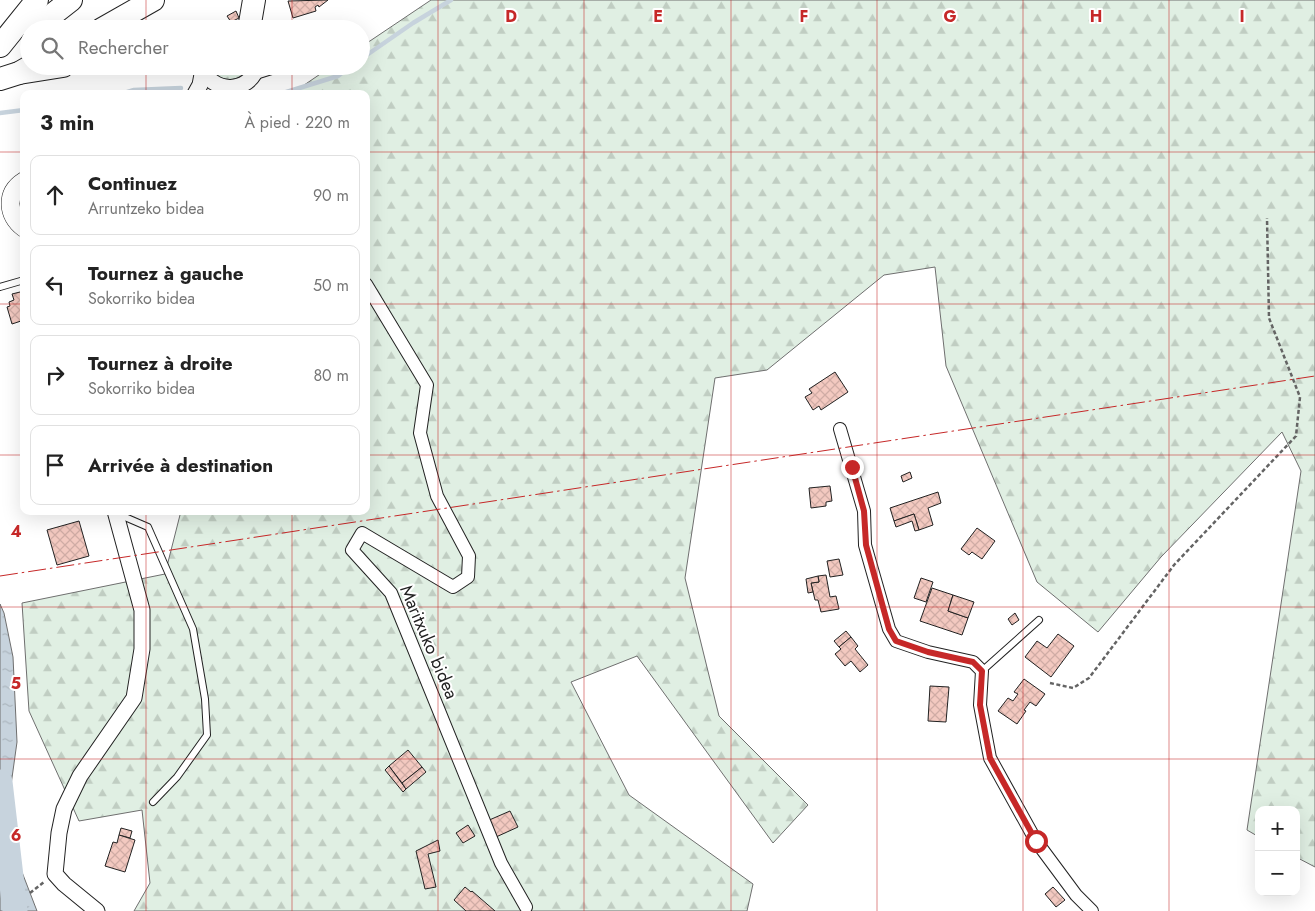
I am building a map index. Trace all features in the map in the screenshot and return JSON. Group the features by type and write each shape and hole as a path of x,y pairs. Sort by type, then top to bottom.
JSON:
{"highway":[{"path":"22,20 37,0"},
{"path":"45,20 71,0"},
{"path":"118,20 153,0"},
{"path":"251,20 254,0"},
{"path":"0,48 20,22"},
{"path":"0,48 20,38"}],"main road":[{"path":"12,189 10,200 12,218"}],"street":[{"path":"197,90 201,75"},
{"path":"207,75 212,82 230,90 242,85 251,75"},
{"name":"Maritxuko bidea","path":"370,291 427,385 420,433 437,496 469,556 468,577 453,587 362,533 352,550 391,592 500,863 526,907"},
{"path":"840,429 864,511 866,545 889,629 896,641 928,652 973,662 982,671 980,705 990,758 1036,841 1076,895 1092,911"},
{"path":"97,911 64,884 55,874 59,834 64,809 80,776 134,698 142,650 142,610 116,515"}],"lane":[{"path":"0,287 20,281"},
{"path":"122,515 148,527 193,629 205,699 207,735 177,777 153,802"},
{"path":"982,671 1039,620"}],"path":[{"path":"1050,683 1073,688 1089,678 1174,565 1296,436 1300,397 1269,318 1267,218"}],"green space":[{"path":"431,0 1315,0 1315,867 1300,859 1300,806 1255,806 1255,835 1247,830 1301,471 1282,432 1161,557 1098,632 1037,582 946,366 935,267 884,275 767,370 715,378 685,578 719,716 808,805 773,843 637,656 571,682 629,795 753,884 747,911 134,911 150,883 142,810 79,821 29,711 22,603 165,574 180,515 370,515 370,90 297,90 319,75 370,75 370,41"},
{"path":"216,75 242,75 230,80"}],"water":[{"path":"0,604 4,613 13,657 17,742 5,828 37,911 0,911"}],"building":[{"path":"328,0 319,7 318,5 315,7 316,11 293,18 288,1"},
{"path":"236,11 239,18 230,20 227,16"},
{"path":"20,292 20,321 12,324 7,307 10,306 9,302 14,300 12,294"},
{"path":"835,372 848,392 821,410 819,406 813,410 805,397 812,393 809,389"},
{"path":"910,472 912,478 903,482 901,476"},
{"path":"830,486 832,501 826,502 826,506 811,508 809,488"},
{"path":"938,492 941,503 928,508 933,525 919,530 914,514 894,521 890,508"},
{"path":"914,514 919,530 915,531 912,521 896,527 894,521"},
{"path":"79,521 89,556 57,565 47,530"},
{"path":"977,528 995,541 982,559 972,552 969,555 961,549"},
{"path":"839,559 843,575 830,577 827,561"},
{"path":"826,575 830,597 836,596 839,609 821,612 818,600 815,600 811,583 819,582 818,576"},
{"path":"818,576 819,582 811,583 813,592 808,593 806,579"},
{"path":"921,578 933,582 926,602 914,598"},
{"path":"932,588 953,595 948,611 968,618 962,635 920,621"},
{"path":"953,595 974,602 968,618 948,611"},
{"path":"1015,613 1019,620 1012,625 1008,619"},
{"path":"846,631 851,637 839,647 834,641"},
{"path":"1058,634 1074,646 1051,677 1025,657 1037,641 1047,648"},
{"path":"851,637 858,646 855,649 868,665 860,672 851,661 845,666 835,654 841,649 839,647"},
{"path":"1024,679 1045,694 1036,706 1030,702 1017,724 998,711 1008,698 1013,701 1018,694 1014,692"},
{"path":"930,686 949,687 946,722 928,721"},
{"path":"408,750 422,767 402,783 389,766"},
{"path":"389,766 406,789 403,792 385,770"},
{"path":"422,767 426,772 406,789 402,783"},
{"path":"510,811 518,827 496,837 487,821"},
{"path":"468,825 475,836 463,843 456,833"},
{"path":"121,828 132,831 130,838 119,835"},
{"path":"119,835 135,840 125,872 105,866 113,842 117,843"},
{"path":"438,840 440,851 428,854 436,887 425,889 416,851"},
{"path":"465,887 495,911 466,911 454,900"},
{"path":"1053,887 1065,900 1056,907 1045,894"}],"waterway":[{"path":"370,53 451,0"},
{"path":"293,90 339,75"},
{"path":"134,90 181,88"},
{"path":"0,113 20,110"},
{"path":"0,782 15,911"}],"power":[{"path":"0,576 1315,376"}],"route":[{"path":"852,467 864,511 868,557 889,629 896,641 928,652 973,662 982,671 980,705 990,758 1036,841"}]}
